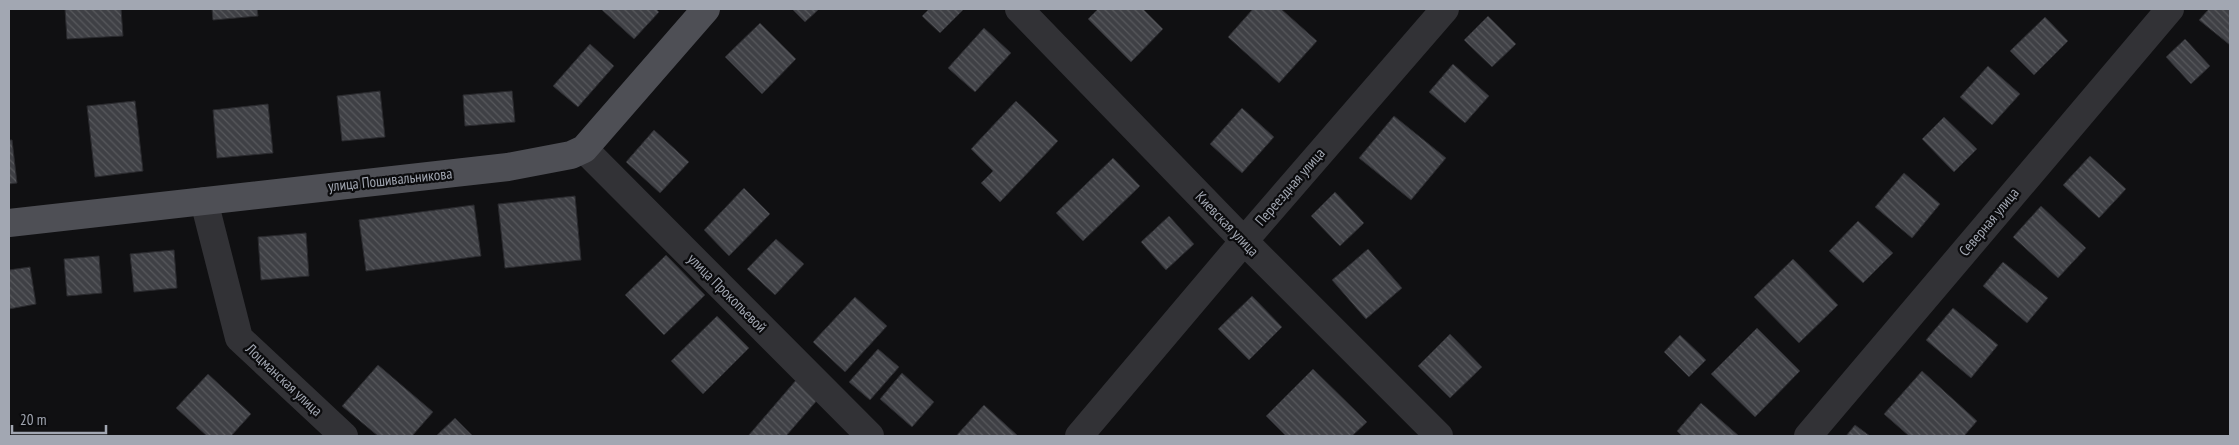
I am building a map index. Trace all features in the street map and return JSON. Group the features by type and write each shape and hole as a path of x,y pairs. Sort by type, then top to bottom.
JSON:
{"main road":[{"path":"584,149 706,9"},
{"name":"улица Пошивальникова","path":"9,223 508,167 571,155 584,149"}],"lane":[{"name":"Киевская улица","path":"1019,9 1244,241 1439,436"},
{"name":"Переездная улица","path":"1079,436 1244,241 1446,9"},
{"name":"Северная улица","path":"1808,436 2170,9"},
{"name":"улица Прокопьевой","path":"584,149 870,436"},
{"name":"Лоцманская улица","path":"204,201 239,338 344,436"}],"building":[{"path":"65,9 121,9 123,36 67,39"},
{"path":"212,9 257,9 258,16 213,20"},
{"path":"601,9 656,9 659,12 634,39"},
{"path":"792,9 819,9 805,22"},
{"path":"929,9 964,9 940,33 922,16"},
{"path":"1098,9 1143,9 1163,29 1131,62 1088,19"},
{"path":"1253,9 1281,9 1317,41 1279,83 1228,37"},
{"path":"2209,9 2230,9 2230,45 2199,20"},
{"path":"1488,16 1516,44 1492,67 1464,40"},
{"path":"2045,17 2068,41 2034,75 2010,51"},
{"path":"760,23 796,59 762,94 725,57"},
{"path":"984,28 1011,53 975,92 948,68"},
{"path":"2185,39 2210,66 2191,84 2166,57"},
{"path":"590,44 614,66 578,107 553,86"},
{"path":"1453,64 1489,96 1465,123 1429,92"},
{"path":"1988,66 2020,94 1992,125 1960,97"},
{"path":"380,91 385,137 342,141 337,96"},
{"path":"512,91 515,122 465,126 463,95"},
{"path":"135,101 143,171 95,177 87,106"},
{"path":"1016,101 1058,141 1000,202 981,183 993,171 971,149"},
{"path":"268,104 273,153 217,158 213,110"},
{"path":"1242,108 1274,137 1242,173 1210,144"},
{"path":"1394,116 1446,158 1411,200 1359,158"},
{"path":"1944,117 1977,149 1954,172 1922,139"},
{"path":"654,130 689,162 660,193 626,162"},
{"path":"9,140 12,140 17,183 9,184"},
{"path":"2090,156 2126,189 2099,218 2063,185"},
{"path":"1113,158 1140,186 1083,241 1056,213"},
{"path":"1904,173 1940,204 1912,238 1875,207"},
{"path":"744,188 770,214 729,256 704,230"},
{"path":"1335,192 1364,223 1340,246 1311,216"},
{"path":"575,196 581,260 505,268 498,204"},
{"path":"474,205 481,256 366,271 359,220"},
{"path":"2041,206 2086,248 2058,278 2013,237"},
{"path":"1169,216 1194,244 1166,270 1141,242"},
{"path":"1858,221 1893,253 1863,283 1829,251"},
{"path":"306,233 309,276 261,280 258,237"},
{"path":"776,239 804,264 775,295 747,269"},
{"path":"1368,249 1402,288 1366,319 1332,280"},
{"path":"174,250 177,288 134,292 130,254"},
{"path":"666,255 705,295 664,335 625,295"},
{"path":"99,256 102,293 67,296 64,259"},
{"path":"1793,259 1838,305 1799,343 1754,297"},
{"path":"2003,262 2048,298 2027,323 1983,286"},
{"path":"30,267 36,304 9,309 9,270"},
{"path":"1252,296 1282,327 1249,360 1218,329"},
{"path":"855,297 887,326 845,372 813,342"},
{"path":"1953,308 1998,345 1971,378 1926,340"},
{"path":"717,316 749,348 703,394 671,361"},
{"path":"1757,328 1800,371 1755,417 1711,374"},
{"path":"1450,334 1482,367 1450,398 1418,366"},
{"path":"1680,335 1706,360 1689,377 1664,352"},
{"path":"878,349 899,367 870,400 849,382"},
{"path":"378,365 433,412 412,436 378,436 342,406"},
{"path":"1313,369 1367,422 1352,436 1286,436 1266,416"},
{"path":"1922,371 1977,421 1964,436 1909,436 1884,414"},
{"path":"902,373 934,402 912,427 880,399"},
{"path":"208,374 251,414 231,436 207,436 176,408"},
{"path":"797,379 819,398 786,436 748,436"},
{"path":"1701,403 1739,436 1682,436 1677,431"},
{"path":"984,405 1018,436 956,436"},
{"path":"455,418 473,436 436,436"},
{"path":"1855,425 1870,436 1846,436"}]}
